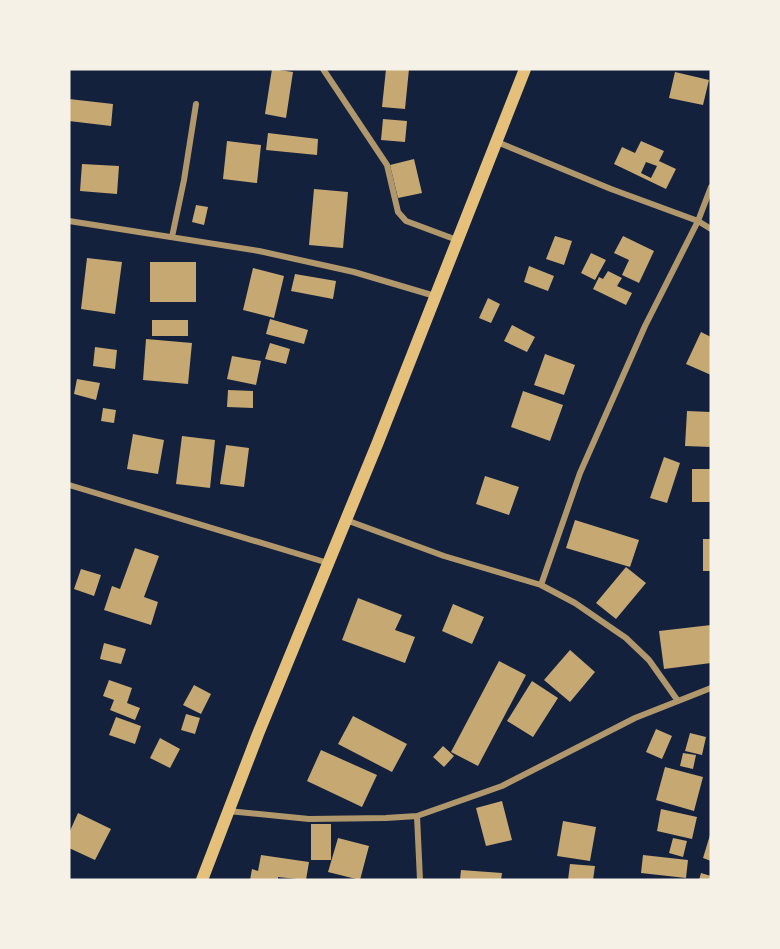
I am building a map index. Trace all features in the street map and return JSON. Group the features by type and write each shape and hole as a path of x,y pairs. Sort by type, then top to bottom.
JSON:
{"main road":[{"path":"202,880 227,811 378,442 525,69"}],"street":[{"path":"323,69 387,165 398,212 406,221 458,240"},
{"path":"172,237 184,180 195,104"},
{"path":"497,142 611,189 698,221 711,229"},
{"path":"541,585 580,473 645,326 698,221 711,187"},
{"path":"69,221 259,251 343,269 435,296"},
{"path":"69,485 328,563"},
{"path":"345,520 444,556 541,585 582,608 626,638 649,660 678,701"},
{"path":"227,811 309,819 417,816 502,786 635,718 711,688"},
{"path":"417,816 420,880"}],"building":[{"path":"272,69 293,72 286,118 265,114"},
{"path":"386,69 409,69 405,109 382,107"},
{"path":"675,72 709,80 703,105 669,98"},
{"path":"69,99 113,104 111,126 69,121"},
{"path":"383,119 407,121 405,142 381,140"},
{"path":"268,133 318,139 317,155 266,150"},
{"path":"227,141 261,145 257,183 223,179"},
{"path":"641,141 664,151 659,161 676,169 666,189 614,164 622,147 635,153","holes":["646,162 657,166 651,178 641,173"]},
{"path":"414,159 422,193 398,198 390,165"},
{"path":"82,164 119,166 117,194 80,191"},
{"path":"314,189 348,192 343,248 309,245"},
{"path":"196,205 208,207 204,225 192,222"},
{"path":"555,236 572,241 564,265 546,259"},
{"path":"623,236 654,251 639,283 622,275 629,260 614,253"},
{"path":"591,253 606,260 595,280 581,273"},
{"path":"87,258 122,262 115,314 81,309"},
{"path":"150,262 196,262 196,302 150,302"},
{"path":"529,266 554,276 548,291 524,282"},
{"path":"253,268 284,276 274,318 243,310"},
{"path":"608,271 622,278 617,286 632,293 626,305 593,289 599,277 603,279"},
{"path":"295,274 336,281 333,299 291,291"},
{"path":"488,298 500,304 491,323 479,318"},
{"path":"270,319 308,330 304,344 266,334"},
{"path":"152,320 188,320 188,336 152,336"},
{"path":"512,325 535,337 527,352 504,341"},
{"path":"701,332 711,337 711,375 686,364"},
{"path":"146,339 192,343 188,384 143,380"},
{"path":"270,343 290,349 286,364 265,359"},
{"path":"95,347 117,350 115,369 93,366"},
{"path":"545,354 575,365 564,395 534,385"},
{"path":"232,356 261,361 256,385 227,379"},
{"path":"77,379 100,383 96,400 74,394"},
{"path":"228,390 253,391 253,408 227,407"},
{"path":"523,391 563,405 550,441 511,427"},
{"path":"103,408 116,410 114,423 101,421"},
{"path":"687,411 711,412 711,447 685,446"},
{"path":"133,434 164,440 158,474 127,469"},
{"path":"182,436 215,440 210,488 176,484"},
{"path":"226,445 249,448 244,487 220,484"},
{"path":"664,457 680,463 667,503 650,498"},
{"path":"692,469 711,469 711,502 692,502"},
{"path":"485,476 519,487 509,515 476,504"},
{"path":"575,520 639,540 630,567 566,548"},
{"path":"703,539 711,539 711,571 703,571"},
{"path":"135,548 159,556 144,597 158,602 151,625 104,610 112,586 120,589"},
{"path":"626,567 646,583 616,619 596,603"},
{"path":"81,569 101,575 94,596 74,589"},
{"path":"358,598 402,615 395,630 415,637 405,663 342,640"},
{"path":"453,604 484,617 472,644 442,631"},
{"path":"711,625 711,663 664,669 659,631"},
{"path":"104,643 126,649 121,664 100,659"},
{"path":"570,650 595,672 570,702 544,680"},
{"path":"499,661 526,675 478,766 451,752"},
{"path":"109,680 132,688 127,703 140,708 135,720 110,710 114,700 103,696"},
{"path":"532,681 558,698 533,737 507,721"},
{"path":"194,685 211,694 201,714 183,705"},
{"path":"186,714 200,718 195,734 181,730"},
{"path":"353,716 407,744 392,772 338,744"},
{"path":"116,717 141,726 135,744 109,735"},
{"path":"656,729 672,736 662,759 646,752"},
{"path":"690,733 706,737 702,755 685,751"},
{"path":"160,738 180,749 170,768 150,758"},
{"path":"443,746 454,756 444,767 433,757"},
{"path":"321,750 377,775 362,807 307,781"},
{"path":"683,753 696,755 693,769 680,766"},
{"path":"665,767 703,777 694,811 656,800"},
{"path":"502,801 512,840 486,846 476,808"},
{"path":"661,809 697,817 692,839 657,831"},
{"path":"78,813 111,829 95,860 69,848 69,833"},
{"path":"563,821 596,827 590,861 557,856"},
{"path":"311,824 331,824 331,860 311,860"},
{"path":"711,835 711,861 703,858"},
{"path":"338,838 369,846 360,880 328,872"},
{"path":"673,838 687,841 683,857 669,853"},
{"path":"261,855 309,862 306,880 278,877 278,880 250,880 252,869 258,871"},
{"path":"643,855 688,860 686,878 641,873"},
{"path":"570,864 595,866 593,880 568,880"},
{"path":"461,870 502,873 501,880 460,880"},
{"path":"701,873 711,876 711,880 699,880"}]}
